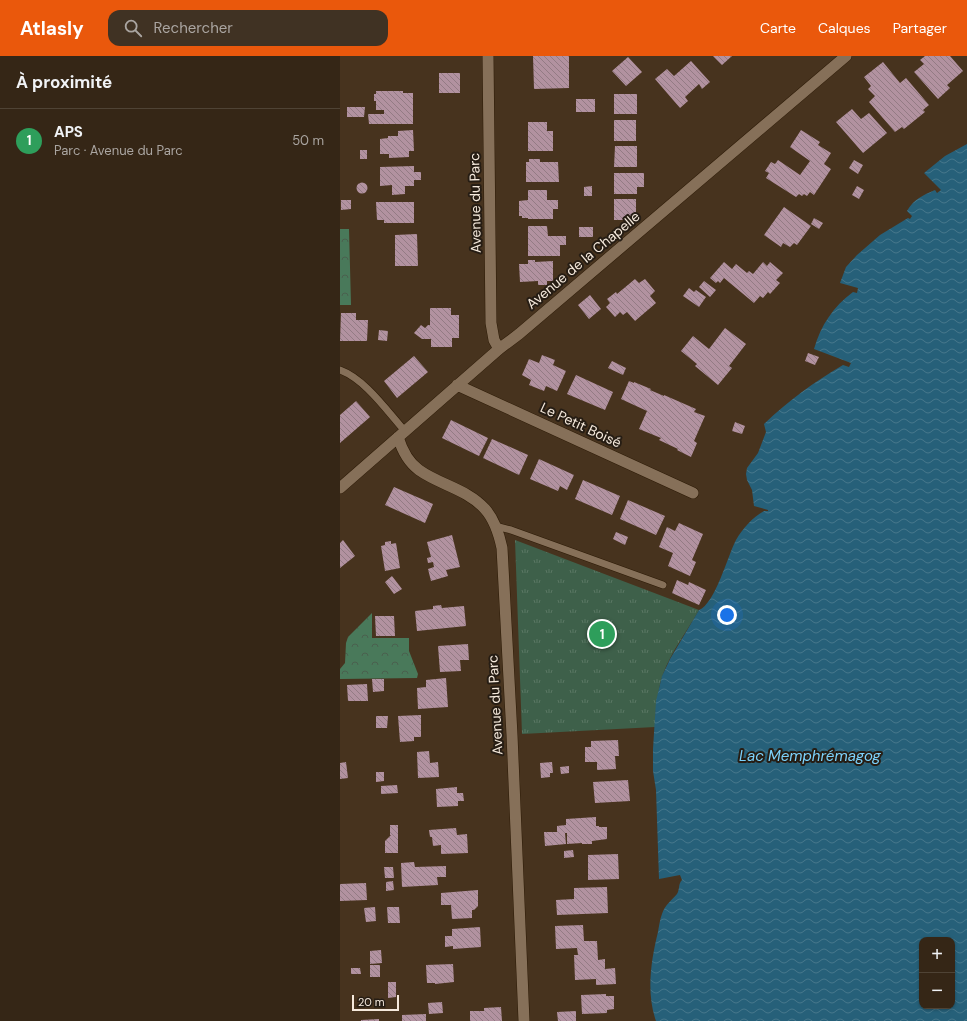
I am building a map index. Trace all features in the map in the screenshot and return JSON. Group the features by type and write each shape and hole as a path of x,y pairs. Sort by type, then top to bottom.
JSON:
{"street":[{"name":"Avenue du Parc","path":"488,56 491,323 494,340 499,349"},
{"name":"Avenue de la Chapelle","path":"340,488 499,349 519,334 846,56"},
{"name":"Le Petit Boisé","path":"457,385 693,493"},
{"name":"Avenue du Parc","path":"401,434 406,456 419,470 474,499 485,510 495,526 502,548 512,735 524,1021"}],"lane":[{"path":"340,370 352,375 362,382 401,434"},
{"path":"495,526 511,530 663,585"}],"green space":[{"path":"340,229 349,229 351,305 340,305"},
{"path":"515,540 699,610 666,666 657,700 655,727 522,734"},
{"path":"372,613 372,638 409,638 409,651 418,674 417,678 340,679 340,669 345,663 346,643 348,637"}],"water":[{"name":"Lac Memphrémagog","path":"967,144 967,1021 656,1021 650,988 653,954 663,911 677,894 682,880 680,875 659,879 653,749 656,701 662,676 670,659 699,610 705,606 716,589 736,540 748,524 764,511 768,511 754,506 752,490 746,474 747,468 758,453 766,432 764,424 782,407 822,378 843,365 849,367 851,363 814,349 820,332 839,304 853,292 857,293 858,288 840,283 846,267 880,235 908,218 910,219 912,216 907,211 915,201 935,190 937,193 941,190 924,173 945,156"}],"building":[{"path":"533,56 569,56 569,88 534,89"},
{"path":"713,56 732,56 722,65"},
{"path":"925,56 950,56 963,71 947,85 950,88 938,99 914,72 924,64 920,60"},
{"path":"628,57 642,72 626,86 612,71"},
{"path":"691,61 710,82 702,89 699,84 685,97 688,101 680,108 655,79 667,69 674,76"},
{"path":"883,62 900,83 906,78 929,105 923,110 925,112 904,129 902,127 895,132 869,102 875,96 868,89 871,86 864,77"},
{"path":"439,73 460,73 460,93 439,93"},
{"path":"376,91 403,91 403,93 413,93 413,124 369,124 368,114 384,114 384,110 376,110 374,94 376,94"},
{"path":"614,94 637,94 637,114 614,114"},
{"path":"576,99 595,99 595,112 576,112"},
{"path":"347,107 365,107 364,117 347,117"},
{"path":"852,109 861,119 869,113 887,133 863,153 836,122"},
{"path":"614,120 636,120 636,141 614,141"},
{"path":"528,122 547,122 547,131 553,131 553,151 528,151"},
{"path":"413,130 414,151 409,151 409,157 389,158 389,154 380,154 380,139 388,138 388,136 398,136 398,131"},
{"path":"801,130 820,142 818,145 831,153 824,164 831,169 814,195 810,192 807,196 804,194 802,196 799,194 796,197 766,178 769,173 765,171 771,162 775,164 778,160 800,175 810,161 790,147"},
{"path":"615,146 637,146 637,167 614,167"},
{"path":"360,150 367,150 367,159 360,159"},
{"path":"529,159 540,159 540,162 558,162 559,182 526,182 526,162 529,162"},
{"path":"854,160 863,165 858,174 849,168"},
{"path":"414,166 414,172 421,172 421,180 414,180 414,186 405,186 405,194 392,195 392,185 380,186 380,167"},
{"path":"614,173 644,173 644,187 637,187 637,194 614,194"},
{"path":"360,183 364,183 366,184 366,192 360,193 357,190 357,186"},
{"path":"592,186 592,196 584,196 584,187"},
{"path":"857,186 864,190 859,199 852,195"},
{"path":"528,190 547,190 547,200 558,200 558,209 553,209 553,219 528,219 519,216 519,201 528,200"},
{"path":"614,199 636,199 636,220 614,220"},
{"path":"341,200 351,200 351,209 341,210"},
{"path":"376,202 414,202 414,223 384,223 384,220 377,220"},
{"path":"784,207 811,226 797,245 794,243 790,247 783,243 781,247 764,235"},
{"path":"814,218 823,223 819,229 811,224"},
{"path":"528,226 547,226 548,236 566,236 566,245 560,245 560,256 528,256"},
{"path":"579,227 593,227 593,237 579,237"},
{"path":"417,234 418,266 395,266 395,235"},
{"path":"528,260 535,260 535,262 553,261 553,281 547,281 547,285 538,285 538,281 520,282 519,264 528,264"},
{"path":"724,262 732,269 736,264 747,273 749,271 753,274 763,262 767,266 770,262 783,273 776,280 780,283 770,294 768,292 763,298 760,296 754,303 724,278 720,283 718,281 716,283 710,278"},
{"path":"635,279 639,283 645,279 655,291 650,296 656,303 635,321 627,312 623,315 620,312 615,317 606,307 610,303 607,299 616,292 617,294"},
{"path":"704,281 716,290 710,297 699,287"},
{"path":"689,288 694,292 696,290 706,297 699,307 683,296"},
{"path":"590,295 601,309 589,319 578,305"},
{"path":"430,308 451,308 451,315 459,315 459,338 452,338 452,347 431,347 431,339 422,339 414,333 421,325 425,328 430,325"},
{"path":"341,313 356,313 356,320 368,320 367,341 340,341"},
{"path":"725,328 746,344 729,366 732,368 718,385 695,366 697,364 681,351 693,336 709,349"},
{"path":"379,330 388,331 387,341 378,340"},
{"path":"808,353 819,357 815,365 805,361"},
{"path":"542,355 555,360 553,365 566,371 557,391 546,386 544,391 529,385 531,380 522,375 529,359 539,363"},
{"path":"414,356 428,372 397,398 384,381"},
{"path":"612,361 626,368 623,375 608,368"},
{"path":"576,375 613,392 605,410 567,394"},
{"path":"629,381 696,409 694,412 705,416 694,441 697,443 691,457 659,440 661,438 639,429 647,411 621,399"},
{"path":"356,401 370,417 340,443 340,415"},
{"path":"451,420 488,438 479,456 442,438"},
{"path":"735,422 745,426 742,434 732,431"},
{"path":"492,439 528,455 519,475 483,458"},
{"path":"539,459 574,475 567,490 560,486 558,491 530,479"},
{"path":"583,480 620,496 612,515 575,499"},
{"path":"394,487 433,504 425,523 385,505"},
{"path":"628,500 665,516 656,535 620,519"},
{"path":"679,523 703,534 692,560 696,562 690,576 668,566 673,553 659,547 667,527 675,531"},
{"path":"616,532 628,537 625,545 613,539"},
{"path":"452,535 460,567 446,570 448,576 431,581 428,569 434,567 433,562 428,563 427,558 431,557 427,542"},
{"path":"343,540 355,556 340,568 340,543"},
{"path":"391,541 391,544 396,543 400,568 385,571 381,546 385,545 385,542"},
{"path":"392,576 402,589 394,594 385,582"},
{"path":"677,580 688,585 689,582 706,590 699,605 672,593"},
{"path":"441,605 442,608 464,606 466,626 417,631 415,611 433,609 433,606"},
{"path":"375,616 394,616 395,636 376,636"},
{"path":"468,644 469,660 460,660 461,671 440,672 438,646"},
{"path":"446,678 448,707 418,709 417,688 426,687 426,680"},
{"path":"372,679 384,679 384,691 373,692"},
{"path":"367,684 368,701 348,701 347,685"},
{"path":"421,715 421,737 414,737 414,741 400,742 398,716"},
{"path":"376,716 388,716 387,728 376,728"},
{"path":"618,740 619,756 615,756 616,769 597,770 597,762 585,762 585,747 591,747 591,741"},
{"path":"429,751 430,763 438,762 439,777 418,778 417,752"},
{"path":"346,762 348,778 340,779 340,763"},
{"path":"552,762 553,773 550,773 550,777 541,778 540,763"},
{"path":"569,766 569,773 561,774 560,767"},
{"path":"376,772 384,772 384,781 376,782"},
{"path":"628,780 630,801 595,803 593,782"},
{"path":"397,785 398,793 381,794 381,786"},
{"path":"457,787 457,793 463,793 464,801 458,801 458,806 437,807 436,789"},
{"path":"596,817 596,826 607,827 607,839 592,841 592,844 567,844 567,833 565,833 566,844 545,846 544,832 557,832 557,826 566,825 566,819"},
{"path":"390,825 398,825 398,853 385,853 385,841 391,835"},
{"path":"456,828 457,835 467,834 468,853 441,854 441,845 433,846 432,837 430,837 429,830"},
{"path":"573,850 574,857 564,858 564,851"},
{"path":"618,854 619,879 588,880 588,855"},
{"path":"414,862 415,867 446,866 446,877 437,877 438,885 402,887 401,863"},
{"path":"384,867 393,867 394,878 385,878"},
{"path":"393,881 394,890 386,891 386,882"},
{"path":"366,883 367,900 340,901 340,884"},
{"path":"607,887 608,913 557,915 556,900 574,899 574,888"},
{"path":"478,890 478,906 472,910 472,918 452,919 451,905 441,905 441,893"},
{"path":"375,907 376,921 366,922 364,908"},
{"path":"387,907 399,907 400,923 388,923"},
{"path":"583,925 584,941 597,941 598,960 605,959 605,969 615,968 616,984 596,985 596,979 575,980 574,955 578,955 577,948 556,949 555,926"},
{"path":"480,927 481,947 453,949 453,946 445,947 445,936 452,936 452,929"},
{"path":"381,950 382,963 370,964 370,951"},
{"path":"453,964 454,982 435,984 427,983 426,965"},
{"path":"370,965 380,965 380,977 370,977"},
{"path":"351,968 360,968 361,974 351,974"},
{"path":"388,982 396,982 396,997 388,998"},
{"path":"606,994 606,996 614,996 614,1009 607,1010 607,1013 582,1014 581,995"},
{"path":"442,1002 443,1013 429,1014 428,1003"},
{"path":"501,1007 502,1021 470,1021 470,1011 484,1011 484,1008"},
{"path":"576,1011 576,1021 558,1021 557,1012"},
{"path":"426,1014 426,1021 402,1021 402,1015"},
{"path":"379,1019 379,1021 361,1021 361,1020"}],"place":[{"name":"APS","path":"602,634"}]}
